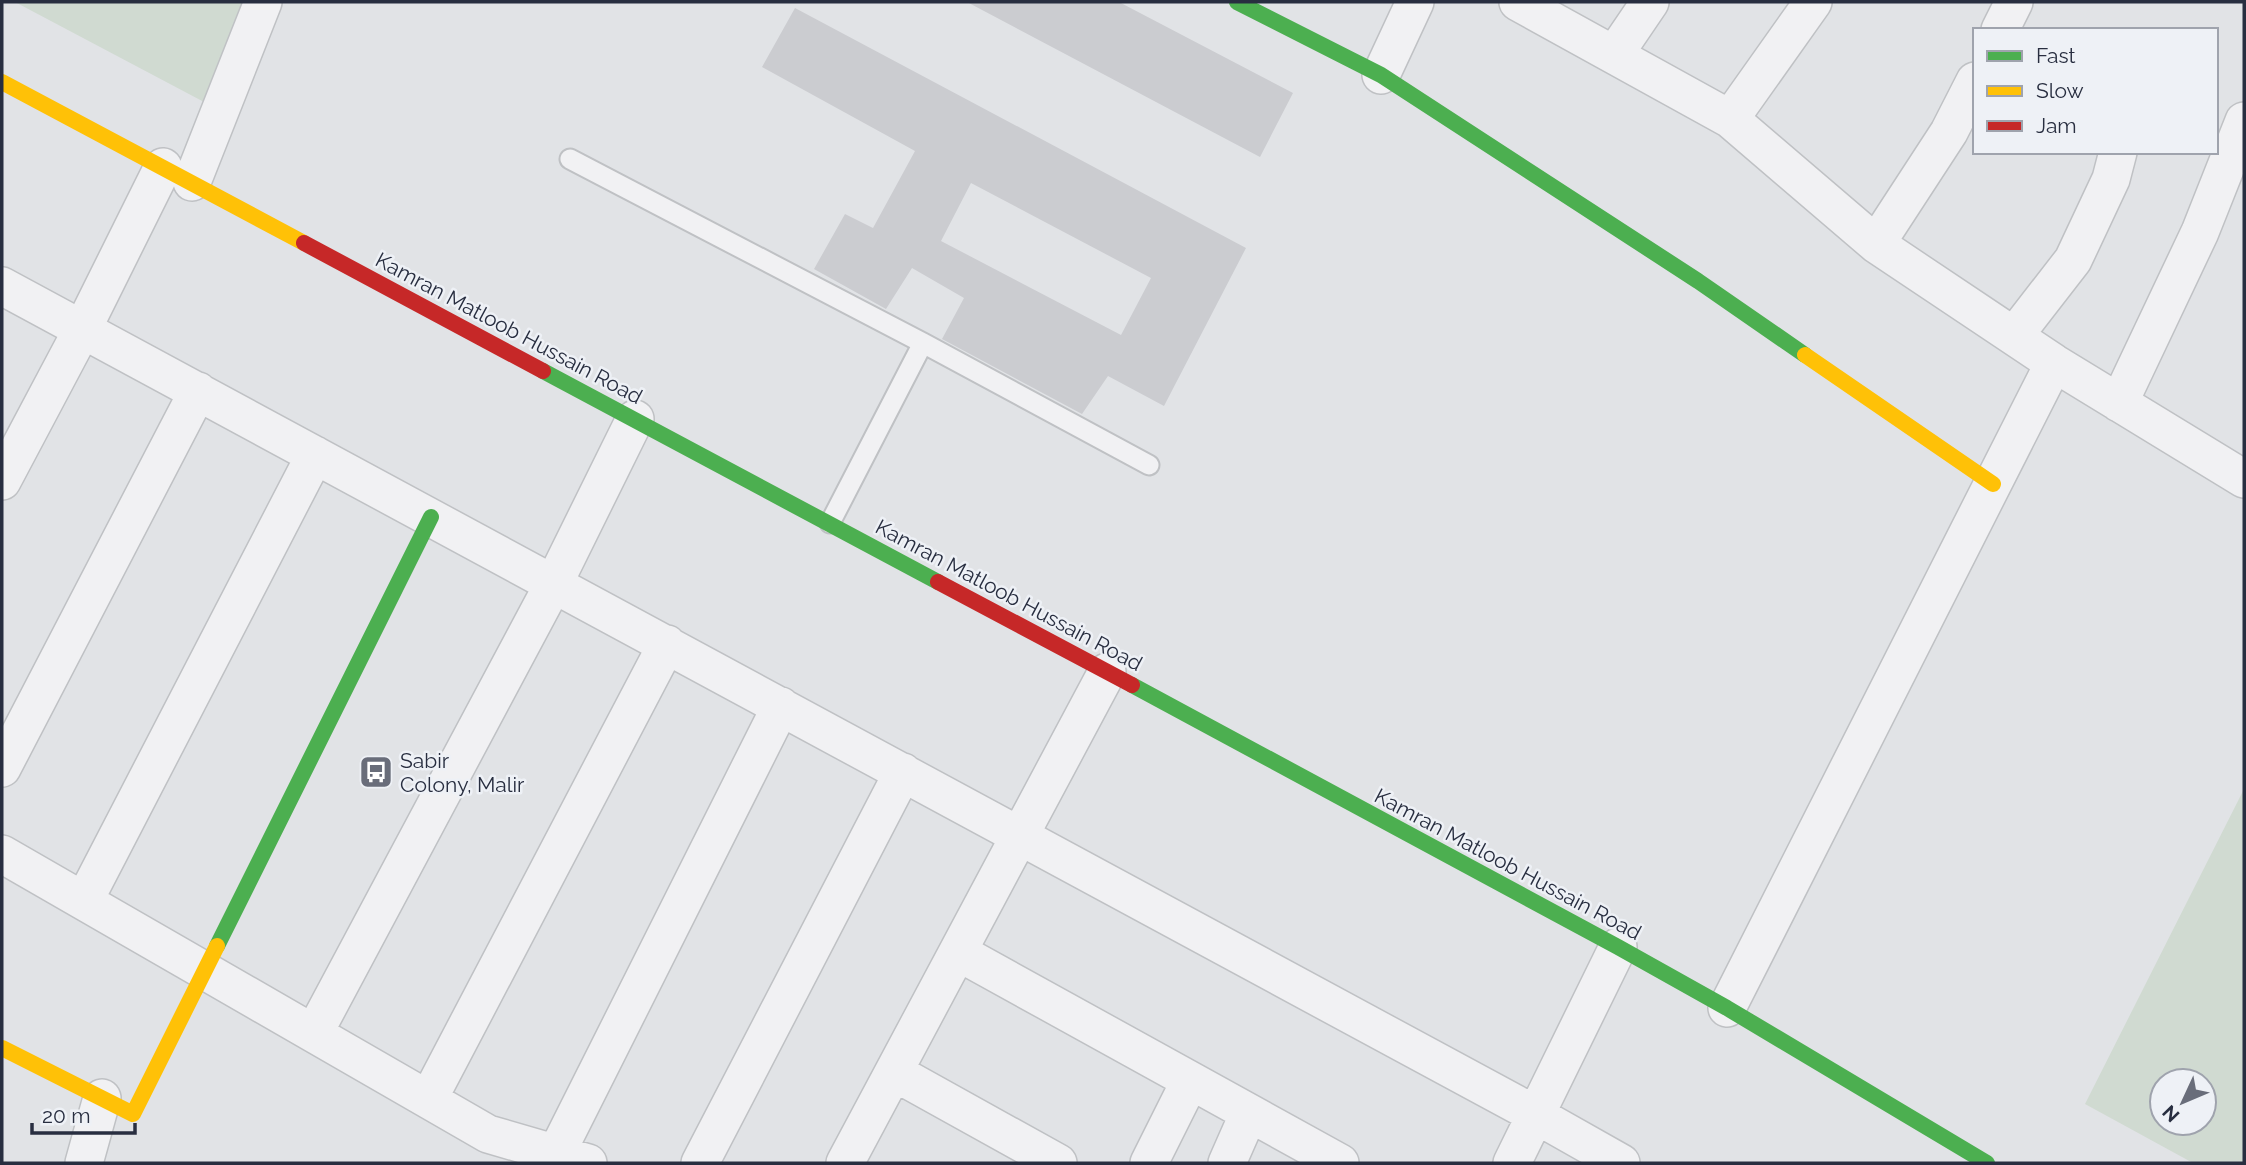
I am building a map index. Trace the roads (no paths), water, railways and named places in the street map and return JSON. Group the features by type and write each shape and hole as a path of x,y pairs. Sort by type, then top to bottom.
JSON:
{"street":[{"path":"2,481 82,330 177,175 262,2"},
{"path":"1237,2 1381,75 1698,281 1993,484"},
{"path":"1381,75 1415,2"},
{"path":"1615,55 1650,2"},
{"path":"1730,119 1813,2"},
{"path":"2001,28 2014,2"},
{"path":"1521,3 1730,119 1877,244 2053,363 2244,479"},
{"name":"Kamran Matloob Hussain Road","path":"2,82 1618,947 1727,1008 1987,1163"},
{"path":"1877,244 1950,132 1973,85"},
{"path":"2119,403 2200,232 2244,121"},
{"path":"2014,336 2073,260 2111,179 2117,154"},
{"path":"2,286 1021,835 1620,1163"},
{"path":"1727,1008 2053,363"},
{"path":"2,768 198,391"},
{"path":"314,1033 554,583 635,419"},
{"path":"84,901 315,455"},
{"path":"2,1048 134,1114 430,517"},
{"path":"429,1098 667,644"},
{"path":"845,1163 1107,672"},
{"path":"2,854 429,1098 484,1149 572,1158 781,706"},
{"path":"700,1163 903,772"},
{"path":"1512,1163 1618,947"},
{"path":"958,952 1339,1163"},
{"path":"894,1072 1058,1163"},
{"path":"1149,1163 1190,1081"},
{"path":"84,1163 102,1098"},
{"path":"1227,1163 1249,1113"}],"lane":[{"path":"570,159 923,343 1149,465"},
{"path":"830,523 923,343"}],"place":[{"name":"Sabir Colony, Malir","path":"376,772"}]}
